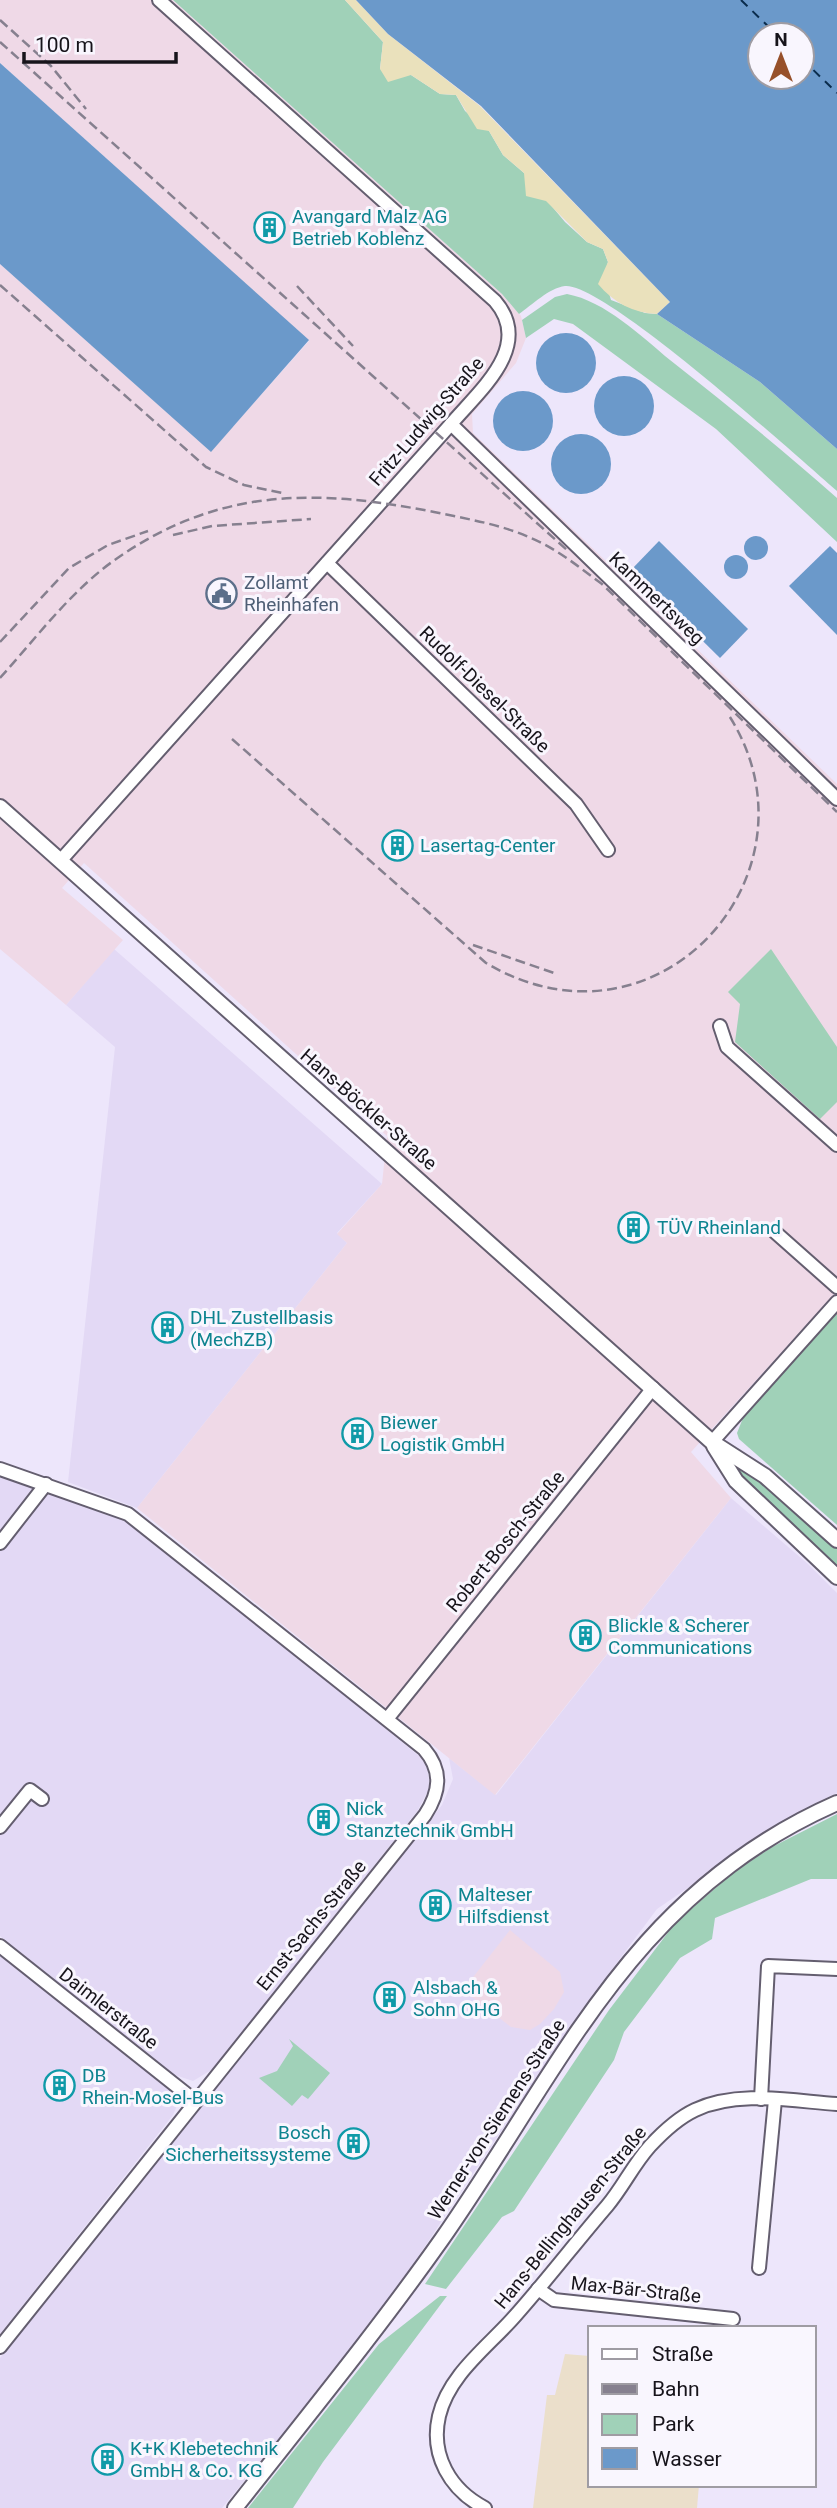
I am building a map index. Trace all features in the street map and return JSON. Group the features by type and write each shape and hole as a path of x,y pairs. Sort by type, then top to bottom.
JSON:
{"main road":[{"name":"Hans-Böckler-Straße","path":"0,807 712,1442 765,1476 837,1540"},
{"name":"Hans-Böckler-Straße","path":"712,1442 736,1480 837,1577"},
{"name":"Werner-von-Siemens-Straße","path":"235,2508 435,2248 588,2013 624,1966 662,1923 718,1874 789,1826 837,1803"}],"street":[{"name":"Fritz-Ludwig-Straße","path":"61,860 451,424 500,365 508,351 511,337 505,312 159,0"},
{"name":"Kammertsweg","path":"451,424 837,799"},
{"name":"Rudolf-Diesel-Straße","path":"327,563 576,804 608,850"},
{"path":"720,1026 727,1047 837,1145"},
{"path":"775,1232 837,1287"},
{"path":"712,1442 837,1302"},
{"name":"Robert-Bosch-Straße","path":"387,1719 653,1388"},
{"name":"Ernst-Sachs-Straße","path":"0,1469 128,1514 387,1719 431,1757 439,1779 433,1802 0,2347"},
{"path":"0,1543 46,1484"},
{"path":"0,1827 30,1790 42,1799"},
{"name":"Daimlerstraße","path":"0,1947 194,2100"},
{"path":"761,2099 768,1966 837,1969"},
{"name":"Hans-Bellinghausen-Straße","path":"485,2508 456,2486 438,2451 439,2416 449,2391 610,2202 627,2173 673,2124 697,2109 714,2103 761,2099 837,2104"},
{"path":"759,2268 775,2100"},
{"name":"Max-Bär-Straße","path":"538,2289 554,2300 733,2319"}],"shaded area":[{"path":"0,0 173,0 502,294 521,316 526,338 516,363 472,414 473,433 837,784 837,1291 691,1452 731,1498 495,1795 137,1508 347,1243 337,1234 382,1184 387,1136 84,863 62,888 123,940 66,1005 0,949 0,264 211,451 309,341 0,63"},
{"path":"114,949 382,1184 337,1233 347,1243 137,1508 68,1482 115,1047 66,1005"},
{"path":"0,1474 132,1523 419,1756 427,1767 430,1787 418,1810 213,2069 193,2081 172,2074 0,1936"},
{"path":"731,1498 808,1564 837,1593 837,1793 803,1809 657,1909 583,2008 404,2278 298,2416 222,2508 0,2508 0,2358 442,1805 453,1779 449,1758 496,1795"},
{"path":"510,1930 560,1972 564,1992 554,2009 530,2030 511,2027 463,1990"},
{"path":"0,1953 172,2091 176,2108 0,2334"},
{"path":"565,2354 588,2356 588,2487 699,2487 697,2508 533,2508 547,2395 555,2395"}],"green space":[{"path":"173,0 345,0 383,42 380,69 411,75 440,94 456,95 465,111 489,131 503,155 524,173 565,222 587,242 603,249 608,262 604,276 611,300 645,313 657,314 760,382 837,449 837,491 701,374 658,340 586,292 559,287 519,314 502,294"},
{"path":"567,294 595,304 622,321 837,498 837,542 716,429 573,324 554,319 526,338 522,320 555,297"},
{"path":"771,949 837,1047 837,1102 820,1119 735,1042 740,1004 728,992"},
{"path":"837,1313 837,1525 739,1439 737,1433 743,1418"},
{"path":"736,1464 746,1467 837,1546 837,1571 743,1483 733,1466"},
{"path":"837,1814 837,1879 811,1879 715,1918 712,1939 680,1958 624,2032 614,2060 514,2211 502,2217 446,2289 425,2284 609,2010 676,1922 733,1873 772,1847"},
{"path":"289,2039 330,2073 308,2099 302,2095 292,2106 259,2078 277,2071 293,2046"},
{"path":"440,2296 447,2296 323,2462 293,2508 248,2508 379,2344"}],"sand":[{"path":"345,0 356,0 388,34 480,106 670,302 657,314 640,312 617,302 604,291 598,284 608,262 603,249 587,242 546,201 526,196 524,173 503,155 489,131 477,129 456,95 440,94 411,75 388,82 380,69 383,42"}],"water":[{"path":"356,0 837,0 837,449 760,382 657,314 670,302 481,106 388,34"},
{"path":"0,63 309,340 211,452 0,264"},
{"path":"566,333 587,342 596,363 587,384 566,393 545,384 536,363 545,342"},
{"path":"624,376 645,385 654,406 645,427 624,436 603,427 594,406 603,385"},
{"path":"523,391 544,400 553,421 544,442 523,451 502,442 493,421 502,400"},
{"path":"581,434 602,443 611,464 602,485 581,494 560,485 551,464 560,443"},
{"path":"756,536 765,539 768,548 765,557 756,560 747,557 744,548 747,539"},
{"path":"659,541 748,629 720,658 631,570"},
{"path":"830,546 837,553 837,635 789,586"},
{"path":"736,555 745,558 748,567 745,576 736,579 727,576 724,567 727,558"}],"ferry route":[{"path":"741,0 763,21"},
{"path":"816,73 837,93"}],"railway":[{"path":"0,20 51,66 86,109"},
{"path":"0,42 567,550"},
{"path":"0,285 206,467 244,485 282,493"},
{"path":"297,286 353,346"},
{"path":"0,678 56,614 102,569 157,534 195,517 233,506 271,500 350,499 391,504 507,529 541,542 568,559 602,584 837,812"},
{"path":"173,535 212,526 311,519"},
{"path":"0,642 69,568 108,545 148,531"},
{"path":"232,739 486,963 550,988 611,989 665,970 710,936 742,889 757,833 754,774 728,714"},
{"path":"473,945 554,973"}],"place":[{"name":"Avangard Malz AG Betrieb Koblenz","path":"269,227"},
{"name":"Zollamt Rheinhafen","path":"221,593"},
{"name":"Lasertag-Center","path":"397,845"},
{"name":"TÜV Rheinland","path":"634,1227"},
{"name":"DHL Zustellbasis (MechZB)","path":"167,1328"},
{"name":"Biewer Logistik GmbH","path":"357,1433"},
{"name":"Blickle & Scherer Communications","path":"585,1636"},
{"name":"Nick Stanztechnik GmbH","path":"323,1819"},
{"name":"Malteser Hilfsdienst","path":"435,1905"},
{"name":"Alsbach & Sohn OHG","path":"390,1998"},
{"name":"DB Rhein-Mosel-Bus","path":"59,2086"},
{"name":"Bosch Sicherheitssysteme","path":"354,2143"},
{"name":"K+K Klebetechnik GmbH & Co. KG","path":"107,2459"}]}
